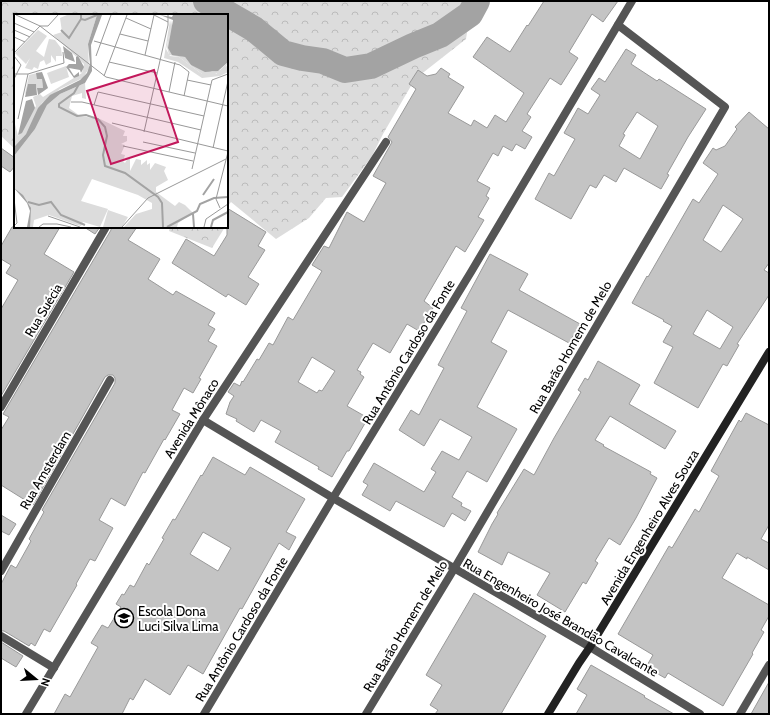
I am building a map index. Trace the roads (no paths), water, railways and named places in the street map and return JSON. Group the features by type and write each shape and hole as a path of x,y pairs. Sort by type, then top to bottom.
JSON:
{"main road":[{"name":"Avenida Engenheiro Alves Souza","path":"548,714 769,352"}],"street":[{"name":"Rua Antônio Cardoso da Fonte","path":"204,714 632,1"},
{"name":"Rua Barão Homem de Melo","path":"366,714 454,569 725,107 618,26"},
{"name":"Avenida Mônaco","path":"26,714 203,420 386,142"},
{"name":"Rua Suécia","path":"1,407 105,228"},
{"name":"Rua Amsterdam","path":"1,571 110,380"},
{"name":"Rua Engenheiro José Brandão Cavalcante","path":"203,420 454,569 590,647 700,714"},
{"path":"1,636 54,668"},
{"path":"740,714 769,665"}],"waterway":[{"path":"206,1 254,29 283,53 323,61 345,70 371,66 440,35 470,14 477,1"}],"place":[{"name":"Escola Dona Luci Silva Lima","path":"124,618"}]}
